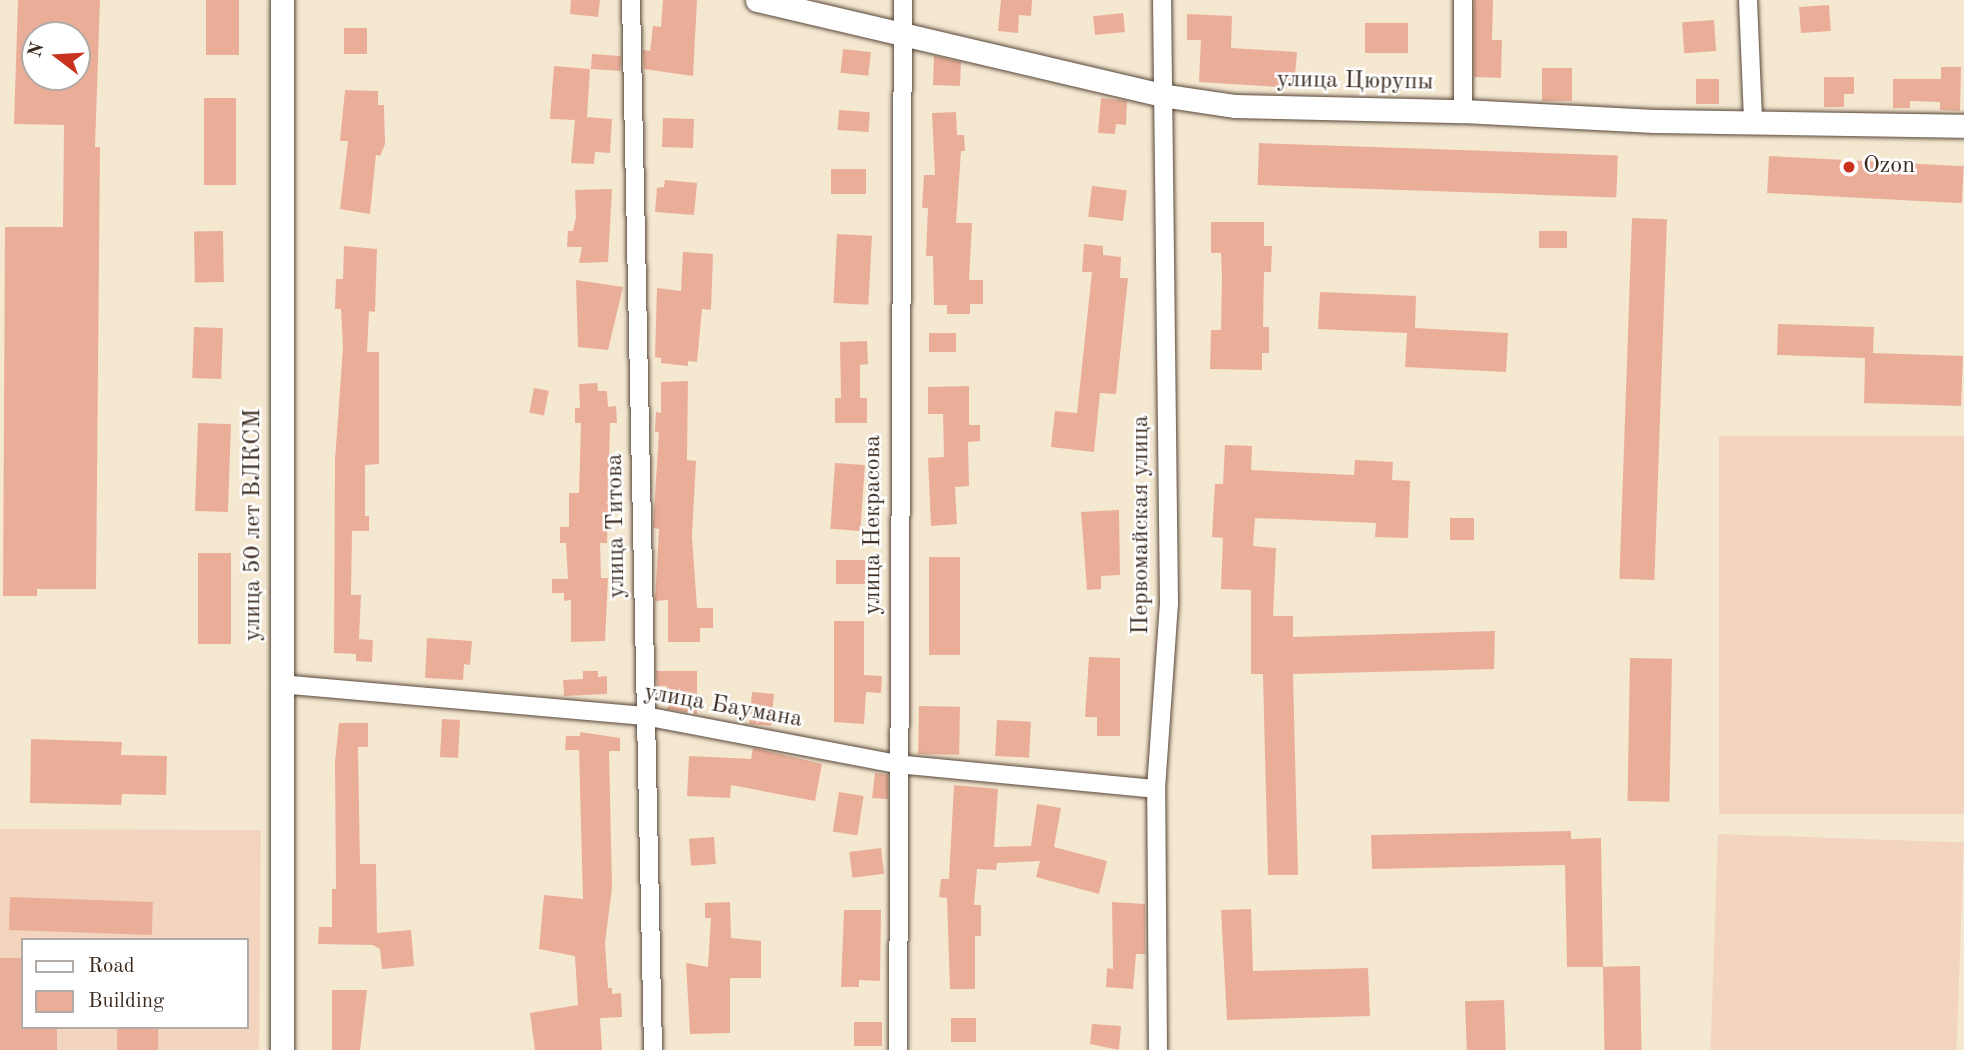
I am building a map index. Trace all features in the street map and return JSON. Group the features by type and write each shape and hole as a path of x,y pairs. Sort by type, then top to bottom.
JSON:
{"street":[{"name":"улица 50 лет ВЛКСМ","path":"282,0 282,1050"},
{"name":"улица Титова","path":"631,0 653,1050"},
{"name":"улица Цюрупы","path":"757,0 1161,95 1235,106 1464,111 1654,121 1754,120 1964,126"},
{"name":"улица Некрасова","path":"898,1050 897,764 903,0"},
{"name":"Первомайская улица","path":"1158,1050 1156,789 1169,604 1161,95 1162,0"},
{"path":"1463,0 1464,111"},
{"path":"1748,0 1754,120"},
{"name":"улица Баумана","path":"280,684 645,716 897,764 1156,789"}],"shaded area":[{"path":"1719,436 1964,436 1964,814 1719,814"},
{"path":"0,829 261,830 259,1050 0,1050"},
{"path":"1718,834 1964,843 1957,1050 1710,1050"}],"building":[{"path":"18,0 100,0 95,147 100,147 96,589 37,589 37,596 3,596 5,227 63,227 64,125 14,124"},
{"path":"206,0 239,0 239,55 206,55"},
{"path":"571,0 600,0 598,17 570,14"},
{"path":"663,0 697,0 693,76 644,69 643,50 650,51 653,26 661,27"},
{"path":"1001,0 1032,0 1031,16 1019,15 1018,33 998,31"},
{"path":"1474,0 1493,0 1492,40 1502,40 1501,78 1474,77"},
{"path":"1829,5 1831,31 1801,33 1799,7"},
{"path":"1123,13 1125,32 1095,35 1093,16"},
{"path":"1187,14 1232,16 1231,48 1297,52 1294,88 1199,82 1201,40 1187,40"},
{"path":"1714,20 1716,51 1684,53 1682,22"},
{"path":"1365,23 1408,23 1408,53 1365,53"},
{"path":"344,28 367,28 367,54 344,54"},
{"path":"843,49 871,52 868,76 840,73"},
{"path":"592,54 621,56 620,71 591,69"},
{"path":"934,56 961,62 960,86 933,85"},
{"path":"554,66 590,69 587,117 612,119 610,153 595,152 594,164 571,163 575,120 550,119"},
{"path":"1941,67 1961,67 1960,111 1940,110 1940,102 1910,101 1910,108 1893,108 1893,79 1941,79"},
{"path":"1542,68 1572,68 1572,101 1542,101"},
{"path":"1824,77 1854,77 1854,94 1844,94 1844,107 1824,107"},
{"path":"1696,79 1719,79 1719,104 1696,104"},
{"path":"345,90 378,91 378,105 384,105 385,144 380,156 376,155 370,214 340,209 348,141 340,141"},
{"path":"204,98 236,98 236,185 204,185"},
{"path":"1101,98 1127,101 1126,125 1116,124 1115,134 1098,133"},
{"path":"839,110 870,112 869,132 838,130"},
{"path":"956,112 957,135 964,135 965,151 961,151 956,223 972,223 969,280 983,280 983,304 970,304 970,314 947,314 947,305 934,305 933,256 926,256 928,208 922,208 924,175 935,175 932,113"},
{"path":"663,118 694,119 693,148 662,147"},
{"path":"1259,143 1618,156 1616,198 1258,185"},
{"path":"1769,156 1964,166 1962,203 1767,193"},
{"path":"831,169 866,169 866,194 831,194"},
{"path":"665,180 697,183 694,215 655,212 657,188 664,187"},
{"path":"1092,186 1127,190 1123,221 1088,217"},
{"path":"612,189 608,262 579,263 582,247 567,247 568,231 573,231 576,217 575,190"},
{"path":"1632,218 1667,219 1654,580 1619,579"},
{"path":"1211,222 1264,222 1264,246 1272,246 1271,272 1264,272 1263,327 1269,327 1269,353 1262,353 1262,370 1210,369 1211,330 1221,330 1222,277 1221,253 1211,253"},
{"path":"223,231 224,282 195,282 194,232"},
{"path":"1539,231 1567,231 1567,248 1539,248"},
{"path":"837,234 872,236 868,305 833,303"},
{"path":"1084,244 1103,246 1103,255 1121,257 1120,278 1128,278 1116,394 1100,393 1094,452 1051,447 1055,411 1077,413 1092,272 1082,272"},
{"path":"344,246 377,249 375,312 369,311 367,352 379,352 379,464 365,465 365,516 369,516 369,531 352,531 351,595 361,595 359,639 373,640 372,662 356,661 356,654 334,653 335,460 343,347 341,309 335,309 336,279 343,279"},
{"path":"683,252 713,254 711,310 702,309 697,362 688,361 688,366 661,363 661,358 655,357 657,288 681,291"},
{"path":"576,280 623,287 608,350 578,347"},
{"path":"1320,292 1416,296 1415,328 1508,333 1506,372 1405,367 1407,333 1318,329"},
{"path":"1778,324 1874,327 1873,353 1963,356 1961,406 1864,403 1865,358 1777,355"},
{"path":"194,327 223,328 221,379 192,378"},
{"path":"929,333 956,333 956,352 929,352"},
{"path":"867,341 868,364 860,365 860,398 867,398 867,423 835,423 835,398 841,398 840,342"},
{"path":"688,381 687,460 696,461 692,536 697,608 713,608 713,628 700,628 700,642 668,642 668,600 655,601 659,529 653,528 659,432 655,432 656,412 661,413 661,382"},
{"path":"597,383 598,391 607,391 608,407 616,406 617,423 610,423 607,543 600,543 601,578 608,578 605,641 571,642 571,600 564,601 564,593 552,593 552,579 568,579 566,543 560,543 560,527 569,527 569,493 579,493 581,423 575,423 575,408 580,408 579,384"},
{"path":"969,386 969,425 980,425 980,441 968,442 969,486 955,487 957,524 931,526 928,458 944,457 943,414 928,414 928,387"},
{"path":"534,388 549,391 544,415 529,413"},
{"path":"198,423 231,424 228,512 195,511"},
{"path":"1225,445 1252,446 1251,470 1354,475 1355,460 1393,462 1392,480 1410,481 1408,538 1375,537 1376,523 1255,518 1253,546 1276,548 1273,616 1293,616 1293,637 1495,631 1494,669 1293,674 1298,875 1268,875 1263,674 1251,674 1251,590 1221,589 1223,538 1212,537 1215,484 1223,484"},
{"path":"835,463 865,465 860,531 830,529"},
{"path":"1119,510 1120,575 1101,576 1101,589 1087,590 1081,512"},
{"path":"1450,518 1474,518 1474,540 1450,540"},
{"path":"198,553 231,553 231,644 198,644"},
{"path":"929,557 960,557 960,655 929,655"},
{"path":"836,560 865,560 865,584 836,584"},
{"path":"834,621 864,621 864,675 882,676 881,693 866,692 864,724 834,722"},
{"path":"427,638 472,641 470,665 464,664 463,680 425,678"},
{"path":"1089,657 1120,658 1120,736 1097,736 1097,717 1085,717"},
{"path":"1630,658 1672,659 1669,802 1628,801"},
{"path":"583,671 598,671 598,677 607,676 607,694 564,696 563,680 583,679"},
{"path":"656,671 697,671 697,714 667,709 667,686 657,686"},
{"path":"752,692 774,694 771,726 749,724"},
{"path":"919,706 960,707 959,755 918,754"},
{"path":"442,719 460,720 458,758 440,757"},
{"path":"997,720 1031,722 1029,758 995,756"},
{"path":"339,723 368,723 368,747 358,747 360,864 376,864 377,933 411,930 414,966 382,969 380,949 373,945 318,944 319,927 332,927 332,889 336,889 335,762"},
{"path":"580,732 620,738 620,751 609,751 612,888 605,943 608,988 612,988 612,994 621,993 622,1017 600,1018 602,1050 535,1050 530,1013 578,1005 575,956 539,949 544,895 583,899 579,750 565,750 566,736 580,736"},
{"path":"31,739 122,742 121,755 167,756 166,795 122,794 121,805 30,803"},
{"path":"753,748 822,764 815,801 731,785 730,798 687,796 689,756 751,759"},
{"path":"875,773 888,775 888,799 872,798"},
{"path":"954,785 998,789 994,847 1031,846 1037,804 1061,808 1054,847 1107,861 1099,894 1036,877 1040,861 997,863 996,870 977,869 974,905 981,905 981,936 975,936 975,989 950,989 947,898 939,897 941,879 949,879"},
{"path":"839,792 864,796 857,835 833,832"},
{"path":"1571,831 1571,839 1601,838 1603,967 1567,967 1565,865 1372,869 1371,835"},
{"path":"714,837 716,864 691,866 689,839"},
{"path":"881,848 884,874 852,878 849,852"},
{"path":"10,897 153,902 152,935 9,930"},
{"path":"730,902 731,938 761,941 761,978 730,978 730,1033 690,1034 686,963 708,967 711,918 705,918 705,903"},
{"path":"1112,902 1145,904 1145,954 1136,954 1133,989 1106,987 1107,968 1113,969"},
{"path":"1251,909 1253,971 1368,968 1370,1016 1227,1020 1221,910"},
{"path":"844,910 881,910 880,981 859,980 859,987 841,987"},
{"path":"0,958 21,958 21,1029 57,1029 57,1050 0,1050"},
{"path":"1640,966 1641,1050 1604,1050 1603,967"},
{"path":"332,990 367,990 360,1050 332,1050"},
{"path":"1504,1000 1506,1050 1467,1050 1465,1001"},
{"path":"951,1018 976,1018 976,1042 951,1042"},
{"path":"854,1022 882,1022 882,1046 854,1046"},
{"path":"1092,1024 1121,1026 1119,1050 1090,1044"},
{"path":"117,1029 158,1029 158,1050 117,1050"}],"place":[{"name":"Ozon","path":"1849,167"}]}
